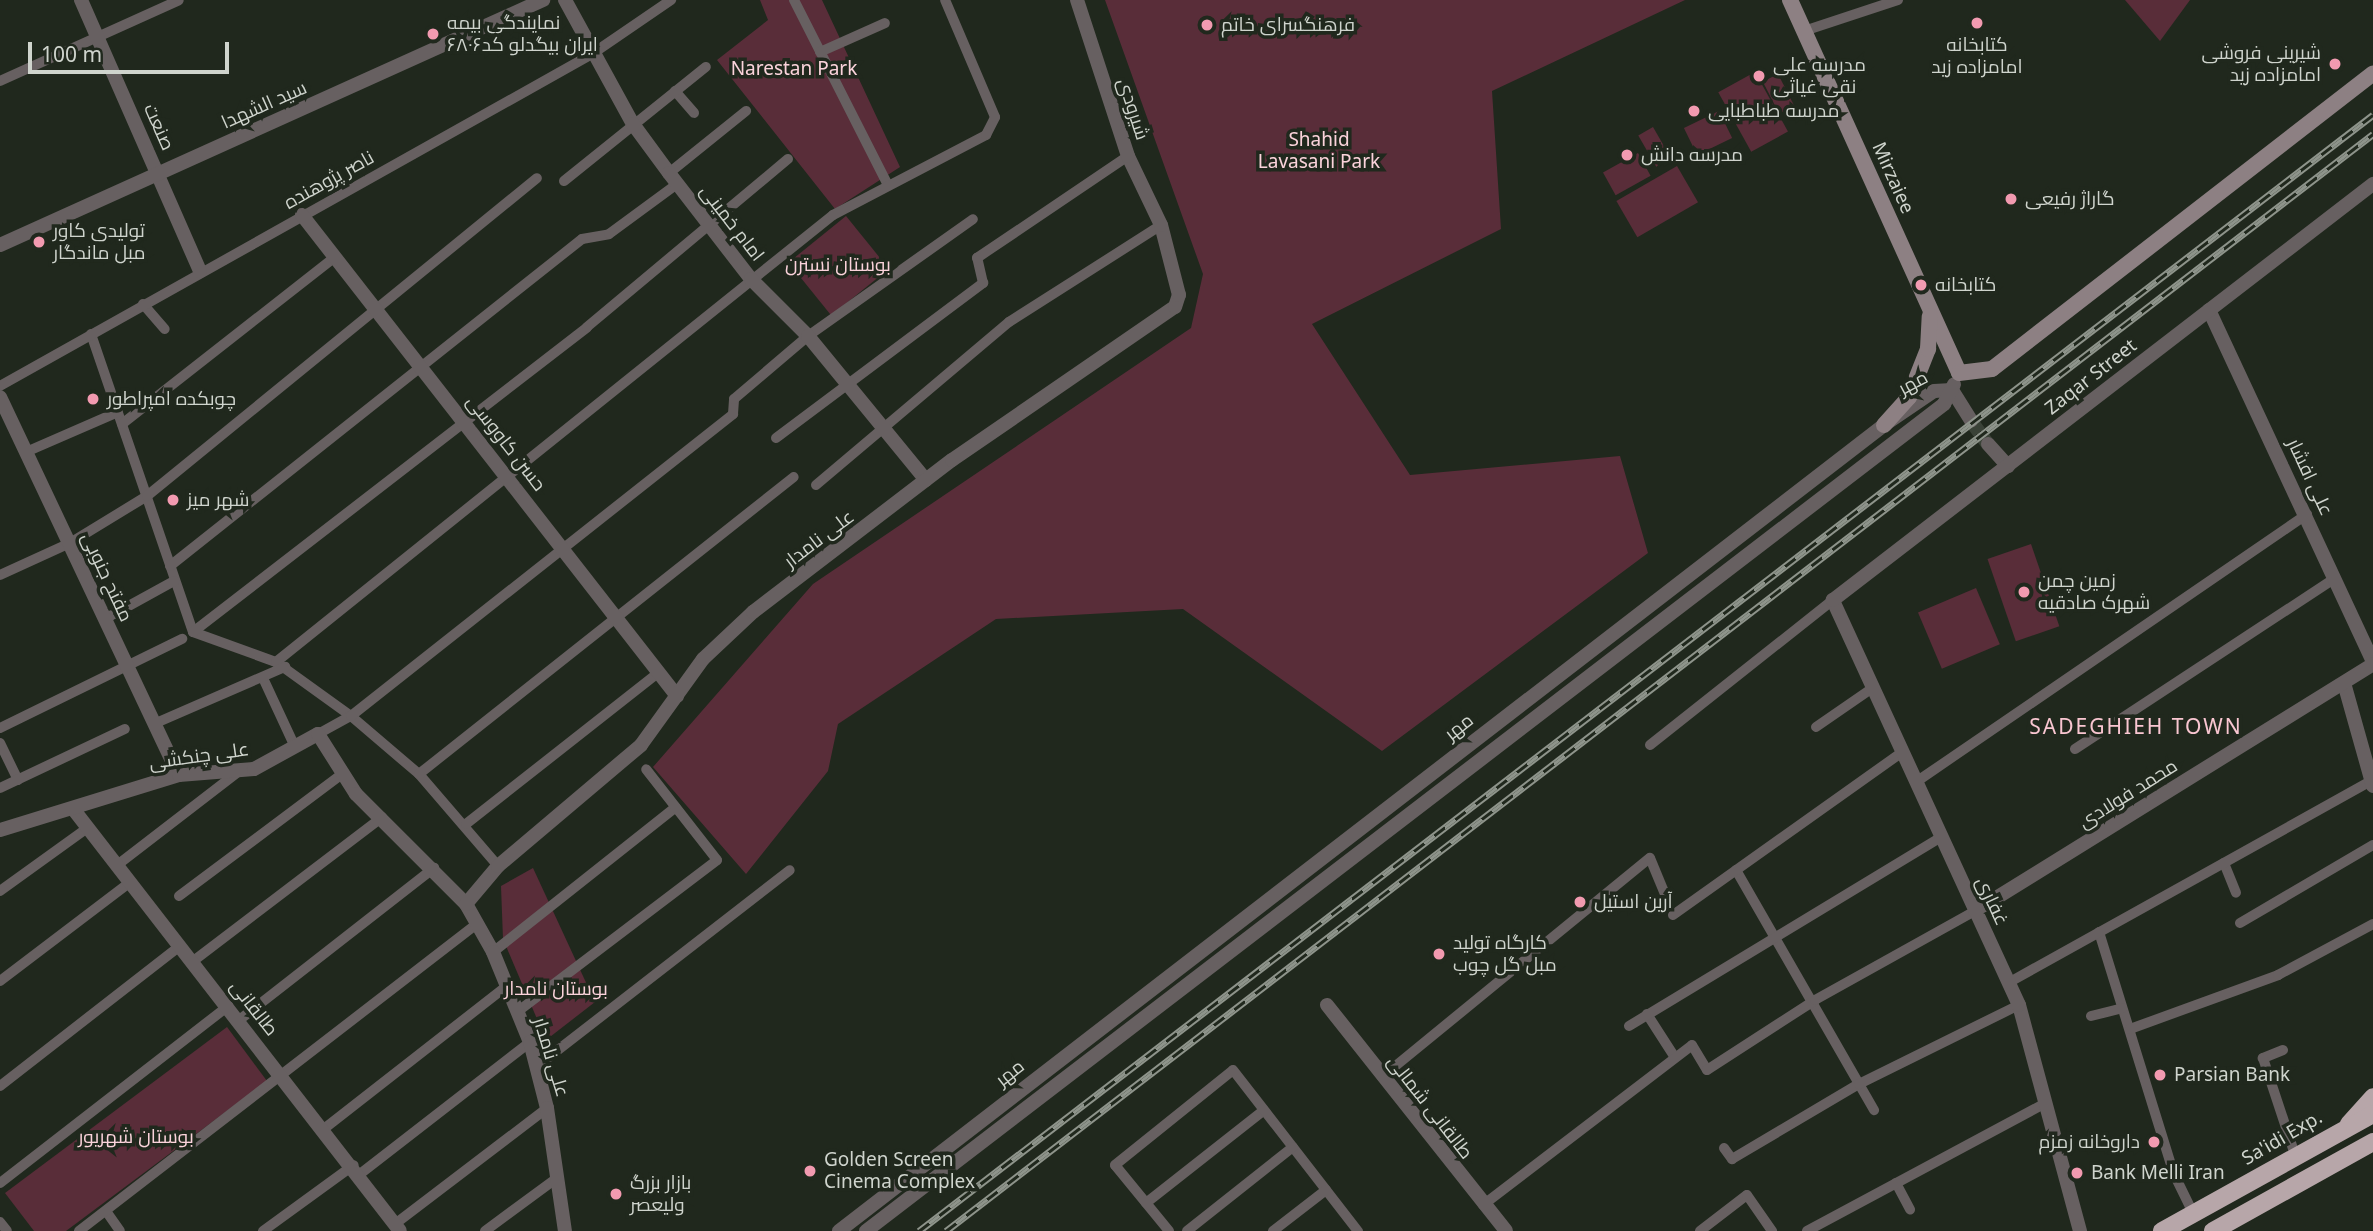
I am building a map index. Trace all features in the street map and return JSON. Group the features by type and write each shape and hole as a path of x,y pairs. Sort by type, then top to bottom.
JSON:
{"highway":[{"path":"2349,1124 2373,1097"},
{"path":"2349,1124 2373,1114"},
{"name":"Sa'idi Exp.","path":"2162,1231 2349,1124"},
{"path":"2213,1231 2233,1226 2368,1145"}],"main road":[{"name":"Mirzaiee","path":"1790,0 1959,373"},
{"path":"1959,373 1992,369 2373,73"},
{"path":"1884,425 1916,380 1928,349 1930,310"}],"street":[{"name":"صنعت","path":"81,0 200,271"},
{"path":"0,81 179,0"},
{"name":"سید الشهدا","path":"0,245 543,0"},
{"name":"امام خمینی","path":"565,0 592,54 633,124 673,179 751,279 808,335 926,480"},
{"name":"ناصر پژوهنده","path":"0,386 200,271 592,54 671,0"},
{"path":"794,0 887,183"},
{"path":"156,723 263,678 833,215 887,183 986,135 995,117 945,0"},
{"name":"شیرودی","path":"1077,0 1128,156 1161,225"},
{"path":"1804,31 1898,0"},
{"path":"820,52 885,23"},
{"path":"564,181 706,67"},
{"path":"675,91 694,113"},
{"path":"170,566 582,239 610,234 746,111"},
{"path":"775,438 844,381 983,283 977,258 1128,156"},
{"path":"193,632 587,327 788,159"},
{"path":"1,571 69,543 147,496 380,310 537,178"},
{"name":"Zaqar Street","path":"1833,600 2373,184"},
{"name":"حسن کاووسی","path":"302,215 380,310 508,478 564,546 614,619 677,696"},
{"path":"318,734 351,716 733,414 734,399 808,335 973,219"},
{"path":"816,485 1009,321 1161,225"},
{"name":"علی نامدار","path":"466,904 498,866 641,746 726,635 926,480 1175,307 1179,295 1161,225"},
{"path":"122,424 335,257"},
{"path":"143,304 165,329"},
{"name":"علی افشار","path":"2209,310 2307,514 2373,663"},
{"path":"91,334 193,632 280,665 351,716 419,774 466,824 498,866"},
{"path":"1959,373 1952,390 1971,421"},
{"name":"مهر","path":"839,1231 1884,425 1934,391 1952,390"},
{"name":"مهر","path":"866,1231 1944,404 1952,390"},
{"name":"مفتح جنوبی","path":"2,406 179,775"},
{"path":"26,452 118,412"},
{"path":"1989,444 2008,466"},
{"path":"419,774 794,477"},
{"path":"1916,782 2307,514"},
{"path":"2075,749 2335,578"},
{"path":"105,619 174,581"},
{"path":"1650,745 1833,600"},
{"name":"غفاری","path":"1833,600 2019,1005 2080,1231"},
{"path":"0,728 129,669 183,639"},
{"name":"محمد فولادی","path":"1975,911 2373,663"},
{"path":"466,824 658,673"},
{"path":"263,678 295,747"},
{"path":"2008,983 2372,782 2344,683"},
{"path":"1816,726 1874,687"},
{"path":"0,788 125,729"},
{"name":"علی نامدار","path":"318,734 341,775 466,904 493,952 530,1042 547,1108 565,1231"},
{"name":"علی چنکشی","path":"0,830 74,810 179,775 238,772 318,734"},
{"path":"0,743 18,779"},
{"path":"1674,915 1903,751"},
{"path":"517,1012 717,860 646,769"},
{"path":"116,866 238,772"},
{"path":"179,897 341,775"},
{"path":"493,952 676,807"},
{"name":"طالقانی","path":"74,810 86,829 357,1170 398,1227"},
{"path":"192,961 382,817"},
{"path":"0,891 86,829"},
{"path":"1629,1026 1776,940 1941,836"},
{"path":"2240,923 2373,845"},
{"path":"1382,1077 1650,858 1667,899"},
{"path":"2224,863 2236,893"},
{"path":"239,1021 434,868"},
{"path":"536,1067 790,870"},
{"path":"1736,870 1776,940 1815,1000 1874,1110"},
{"path":"0,981 129,883"},
{"path":"1483,1205 1674,1056 1692,1045 1707,1070 1815,1000 1975,911"},
{"path":"79,1231 478,923"},
{"path":"2130,1029 2278,975 2373,924"},
{"path":"2099,932 2122,1008 2193,1213"},
{"path":"0,1086 180,946"},
{"path":"324,1128 508,985"},
{"path":"1134,1004 1147,1017"},
{"name":"طالقانی شمالی","path":"1327,1005 1506,1231"},
{"path":"1724,1147 1732,1159 1859,1084 2019,1005"},
{"path":"0,1183 228,1006"},
{"path":"2091,1016 2122,1008"},
{"path":"1647,1014 1674,1056"},
{"path":"263,1231 357,1170 530,1042"},
{"path":"2283,1050 2263,1058 2295,1155"},
{"path":"1169,1231 1115,1165 1233,1070 1356,1230"},
{"path":"1807,1231 2046,1102"},
{"path":"398,1227 547,1108"},
{"path":"1146,1203 1264,1110"},
{"path":"1187,1231 1293,1147"},
{"path":"485,1231 557,1178"},
{"path":"1896,1183 1910,1209"},
{"path":"1273,1231 1326,1190"},
{"path":"1700,1231 1747,1195 1772,1231"},
{"path":"106,1211 120,1231"},
{"path":"0,1222 7,1231"}],"green space":[{"name":"Narestan Park","path":"760,0 822,0 900,167 835,209 717,60 768,20"},
{"name":"Shahid Lavasani Park","path":"1105,0 1685,0 1492,91 1501,229 1312,324 1410,475 1620,456 1648,553 1382,751 1183,609 996,619 838,724 828,771 746,874 653,767 813,584 1191,328 1203,274"},
{"path":"2125,0 2190,0 2160,41"},
{"path":"1755,72 1788,131 1751,152 1718,92"},
{"path":"1778,74 1794,106 1779,114 1763,82"},
{"path":"1719,111 1732,138 1697,155 1684,128"},
{"path":"1653,127 1671,158 1656,167 1638,136"},
{"path":"1638,153 1651,176 1616,195 1603,172"},
{"path":"1677,166 1698,202 1637,237 1616,201"},
{"name":"بوستان نسترن","path":"846,216 889,269 831,315 788,263"},
{"name":"زمین چمن شهرک صادقیه","path":"2031,544 2059,626 2016,641 1988,559"},
{"path":"1976,588 2000,644 1942,669 1918,613"},
{"name":"بوستان نامدار","path":"533,868 595,1002 546,1040 503,939 501,886"},
{"name":"بوستان شهریور","path":"227,1027 267,1081 66,1231 34,1231 5,1193"}],"tunnel":[{"path":"1971,421 1988,444"}],"railway":[{"path":"919,1231 2373,115"},
{"path":"946,1231 2373,134"}],"place":[{"name":"کتابخانه امامزاده زید","path":"1977,23"},
{"name":"فرهنگسرای خاتم","path":"1207,25"},
{"name":"نمایندگی بیمه ایران بیگدلو کد۶۸۰۶","path":"433,34"},
{"name":"شیرینی فروشی امامزاده زید","path":"2335,64"},
{"name":"مدرسه علی نقی غیاثی","path":"1759,76"},
{"name":"مدرسه طباطبایی","path":"1694,111"},
{"name":"مدرسه دانش","path":"1627,155"},
{"name":"گاراژ رفیعی","path":"2011,199"},
{"name":"تولیدی کاور مبل ماندگار","path":"39,242"},
{"name":"کتابخانه","path":"1921,285"},
{"name":"چوبکده امپراطور","path":"93,399"},
{"name":"شهر میز","path":"173,500"},
{"name":"زمین چمن شهرک صادقیه","path":"2024,592"},
{"name":"آرین استیل","path":"1580,902"},
{"name":"کارگاه تولید مبل گل چوب","path":"1439,954"},
{"name":"Parsian Bank","path":"2160,1075"},
{"name":"داروخانه زمزم","path":"2154,1142"},
{"name":"Golden Screen Cinema Complex","path":"810,1171"},
{"name":"Bank Melli Iran","path":"2077,1173"},
{"name":"بازار بزرگ ولیعصر","path":"616,1194"}],"district":[{"name":"SADEGHIEH TOWN","path":"2136,726"}]}
